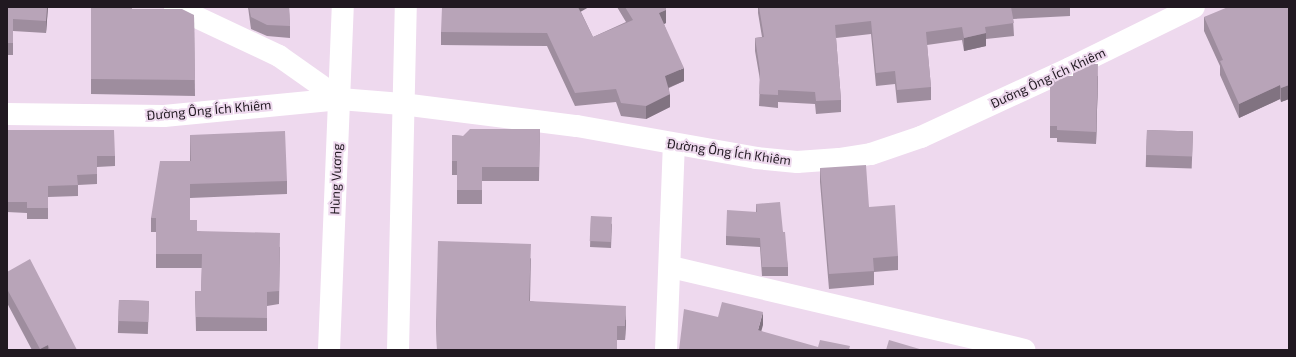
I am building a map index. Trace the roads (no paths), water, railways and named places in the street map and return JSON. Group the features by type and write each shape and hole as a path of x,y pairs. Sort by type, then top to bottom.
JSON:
{"street":[{"path":"175,7 279,56 340,99"},
{"name":"Hùng Vương","path":"329,350 343,7"},
{"path":"398,350 402,104 406,7"},
{"name":"Đường Ông Ích Khiêm","path":"7,114 164,116 340,99 402,104 577,126 674,145 797,162 871,154 920,137 1070,68 1194,7"},
{"path":"666,350 671,267 674,145"},
{"path":"671,267 1024,350"}]}
